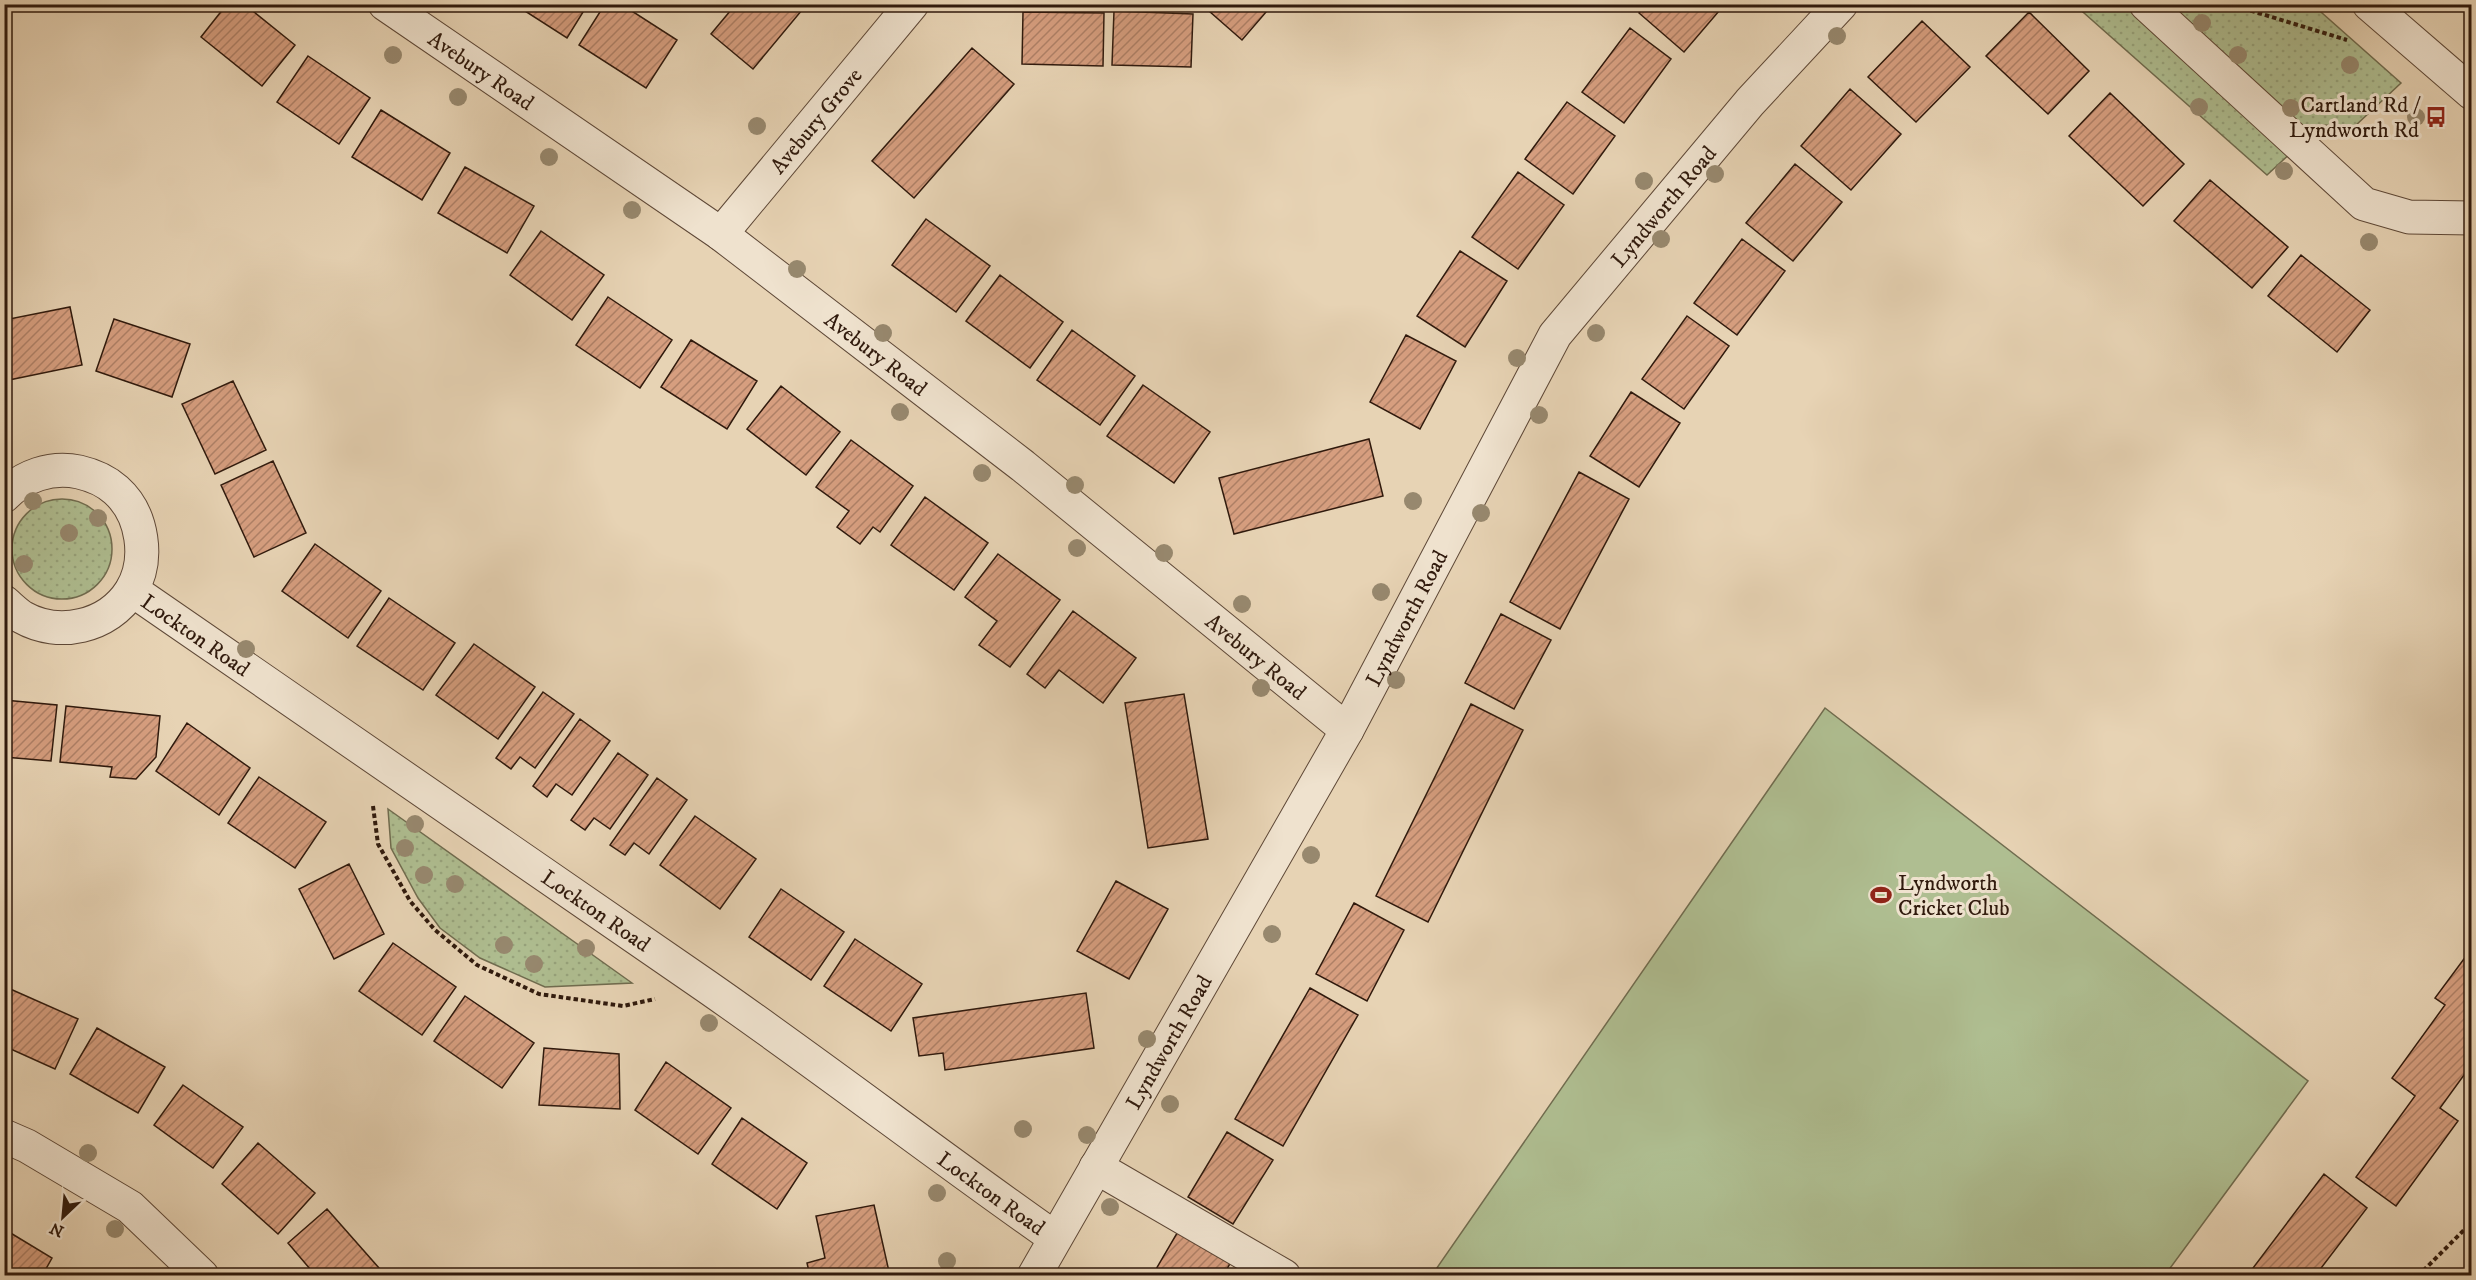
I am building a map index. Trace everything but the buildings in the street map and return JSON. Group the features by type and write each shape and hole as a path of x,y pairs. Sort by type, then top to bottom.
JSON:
{"street":[{"name":"Avebury Road","path":"385,4 722,234 1023,466 1347,730"},
{"name":"Avebury Grove","path":"722,234 912,4"},
{"name":"Lyndworth Road","path":"1034,1275 1347,730 1555,335 1750,102 1841,4"},
{"path":"2146,4 2364,204 2409,217 2472,218"},
{"path":"2369,4 2472,93"},
{"name":"Lockton Road","path":"4,496 14,486 38,473 66,469 92,476 116,490 133,511 142,537 141,564 132,590 116,609 94,622 69,629 45,627 21,617 4,602"},
{"name":"Lockton Road","path":"132,590 367,755 708,987 944,1160 1055,1238"},
{"path":"4,1136 27,1146 130,1207 202,1275"},
{"path":"1096,1167 1284,1275"}],"path":[{"path":"2229,4 2353,42"},
{"path":"367,755 378,844 410,902 435,930 477,964 539,994 623,1006 708,987"},
{"path":"2418,1275 2472,1222"}],"green space":[{"path":"2075,5 2313,5 2401,83 2355,126 2321,125 2267,175"},
{"path":"62,499 81,503 97,514 108,530 112,549 108,568 97,584 81,595 62,599 43,595 27,584 16,568 12,549 16,530 27,514 43,503"},
{"name":"Lyndworth Cricket Club","path":"1825,708 2308,1081 2165,1275 1432,1275"},
{"path":"388,809 632,983 545,987 480,958 440,928 418,898 391,848"}],"place":[{"name":"Cartland Rd / Lyndworth Rd","path":"2436,117"},
{"name":"Lyndworth Cricket Club","path":"1881,895"}]}
